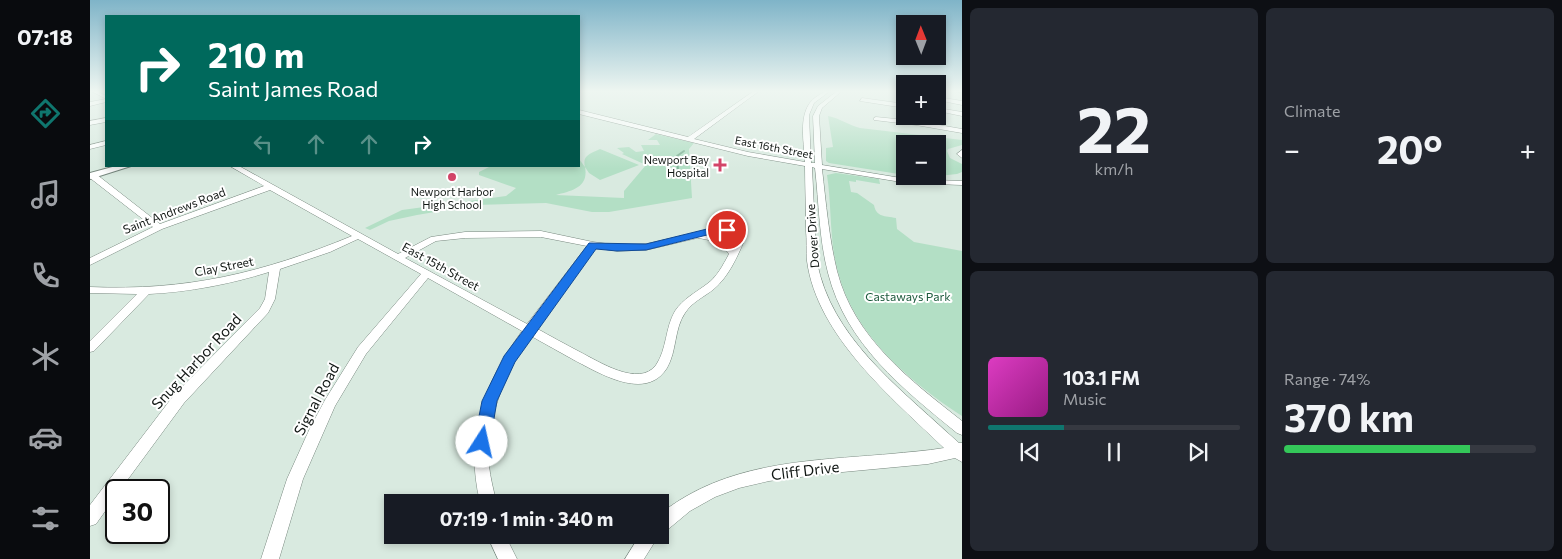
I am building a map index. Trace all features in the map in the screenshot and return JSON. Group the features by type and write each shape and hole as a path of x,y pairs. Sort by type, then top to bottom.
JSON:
{"main road":[{"path":"91,176 122,167"}],"street":[{"name":"East 16th Street","path":"600,117 748,154 896,179"},
{"path":"690,139 721,117"},
{"name":"Dover Drive","path":"806,117 812,261 817,284 829,311 848,342 872,371 960,451"},
{"name":"Dover Drive","path":"816,117 828,258 835,287 848,314 867,343 903,381 962,430"},
{"path":"90,123 105,120"},
{"path":"876,120 916,123 962,131"},
{"path":"90,147 105,143"},
{"path":"962,152 960,154 962,156"},
{"name":"East 15th Street","path":"235,167 397,258 611,374 640,378 652,375 662,368 676,319 682,307 718,278 733,254"},
{"path":"91,176 159,227"},
{"path":"946,180 962,179"},
{"path":"946,182 962,183"},
{"name":"Saint Andrews Road","path":"90,262 159,227 270,187"},
{"path":"397,258 434,240 465,235 541,234 617,248 646,247 720,230 733,232 738,236 740,241 733,254"},
{"name":"Clay Street","path":"90,290 147,290 220,281 275,268 358,236"},
{"path":"693,236 705,236 716,239 730,247 733,254"},
{"path":"485,494 482,442 490,401 509,360 593,245"},
{"name":"Snug Harbor Road","path":"90,518 179,399 264,310 270,298 275,268"},
{"name":"Signal Road","path":"270,559 276,533 293,484 311,439 331,400 359,355 427,274"},
{"path":"90,348 147,290"},
{"name":"Cliff Drive","path":"669,517 699,496 734,481 779,472 932,456 960,451"},
{"path":"499,544 508,559"},
{"path":"634,559 644,544"}],"green space":[{"path":"828,117 836,118 860,128 920,135 896,135 896,174 829,163 826,161 826,148 833,147"},
{"path":"656,134 694,143 689,149 692,198 609,212 592,212 546,203 476,205 389,221 370,230 365,228 402,210 506,196 516,188 479,175 479,172 489,167 580,167 580,160 585,167 586,174 582,184 573,190 556,195 624,198 624,191 646,165 622,154 624,153 617,148 629,147 636,152 644,151 641,145 660,145 657,140 648,140"},
{"path":"946,138 962,140 962,145 947,151 950,158 962,164 962,172 946,175"},
{"path":"600,149 639,165 600,180 589,173 585,167 586,157"},
{"name":"Castaways Park","path":"836,173 879,179 880,184 856,180 856,182 849,181 851,192 857,193 874,205 879,214 896,218 897,229 914,242 962,251 962,416 923,388 886,355 857,316 846,295 838,272 833,248 827,175"}],"waterway":[{"path":"678,171 677,156 684,151"}],"place":[{"name":"Newport Bay Hospital","path":"720,165"},
{"name":"Newport Harbor High School","path":"452,177"}],"route":[{"path":"482,442 490,401 509,360 593,245 617,248 646,247 711,231 727,230"}]}
